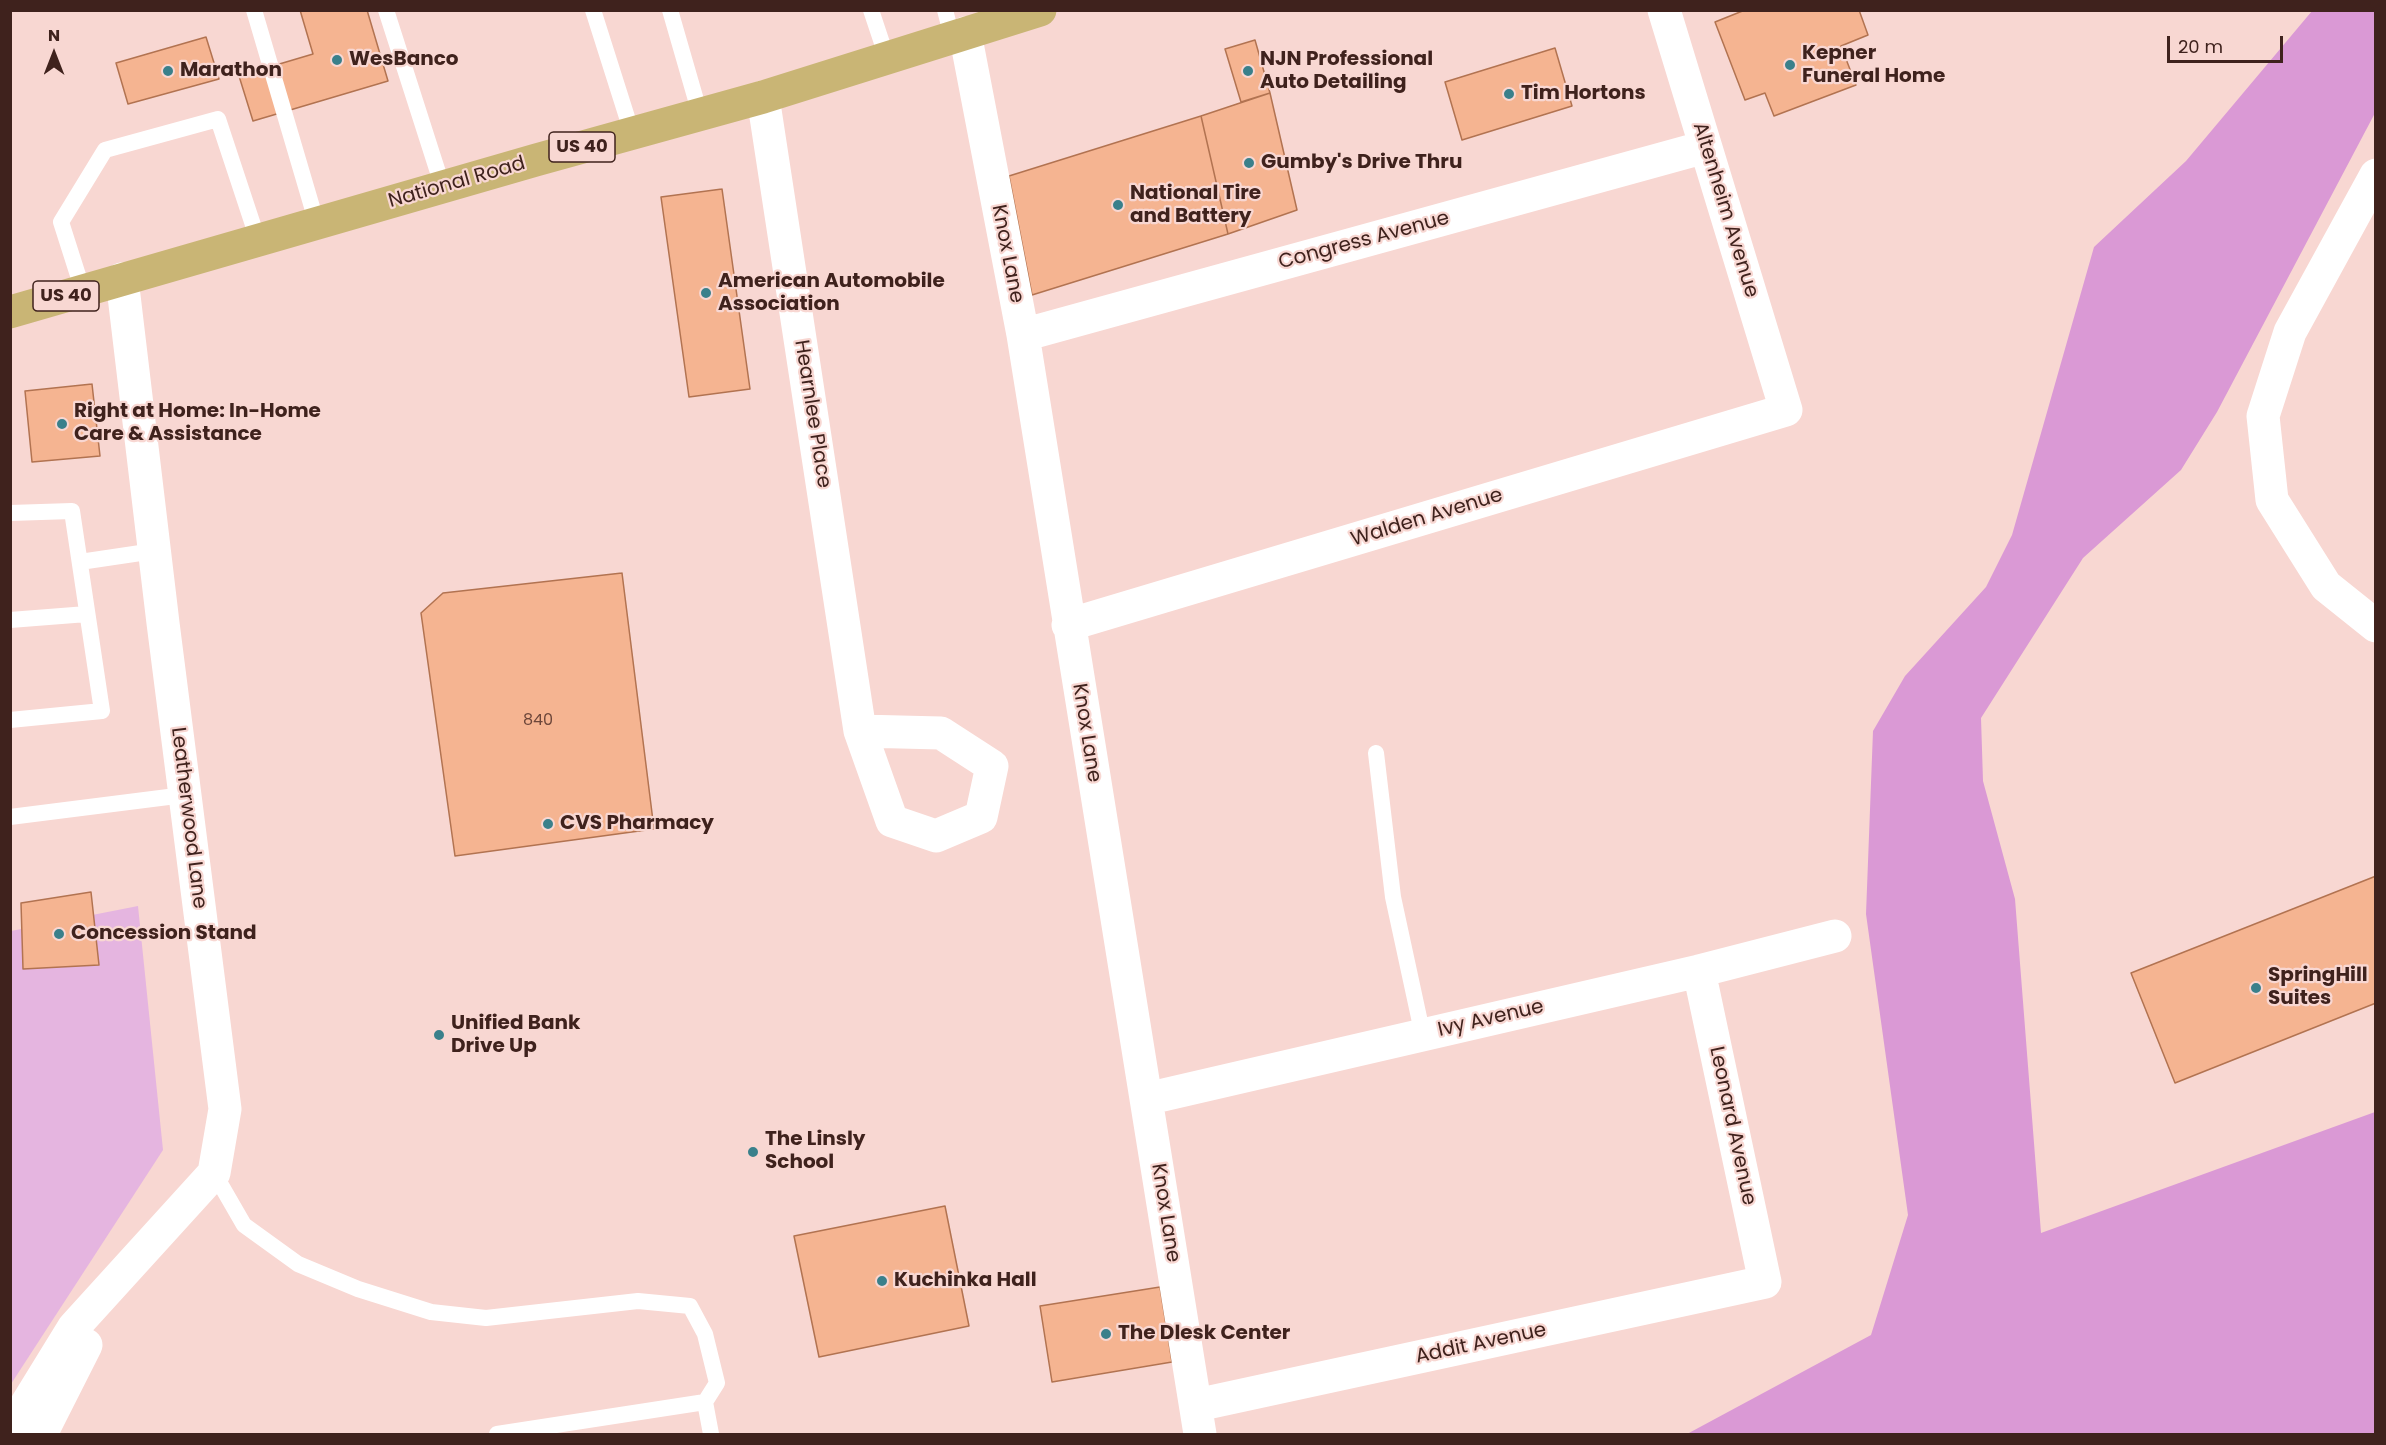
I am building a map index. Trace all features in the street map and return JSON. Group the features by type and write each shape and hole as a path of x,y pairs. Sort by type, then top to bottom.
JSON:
{"main road":[{"name":"National Road","path":"10,312 763,97 887,58 954,27 1040,10"}],"street":[{"name":"Altenheim Avenue","path":"1664,10 1786,410"},
{"name":"Knox Lane","path":"954,27 1023,335 1198,1420"},
{"name":"Hearnlee Place","path":"763,97 860,731"},
{"name":"Congress Avenue","path":"1023,335 1705,147"},
{"path":"2376,176 2290,332 2263,416 2272,500 2326,586 2376,626"},
{"name":"Leatherwood Lane","path":"122,279 184,795 225,1109 214,1173"},
{"name":"Walden Avenue","path":"1068,625 1786,410"},
{"name":"Ivy Avenue","path":"1146,1099 1423,1036 1835,936"},
{"name":"Leonard Avenue","path":"1699,970 1765,1282"},
{"path":"10,1431 74,1327 214,1173"},
{"path":"41,1434 120,1276"},
{"name":"Addit Avenue","path":"1198,1420 1765,1282"}],"lane":[{"path":"254,10 316,224"},
{"path":"386,10 443,188"},
{"path":"593,10 632,134"},
{"path":"670,10 700,114"},
{"path":"871,10 887,58"},
{"path":"83,291 61,222 105,150 218,119 258,240"},
{"path":"10,513 72,511 102,711 10,720"},
{"path":"80,562 154,551"},
{"path":"10,620 87,614"},
{"path":"1376,753 1393,897 1423,1036"},
{"path":"10,817 184,795"},
{"path":"214,1173 244,1225 298,1264 358,1289 431,1312 486,1318 638,1300 690,1306 705,1334 717,1383 705,1402 711,1434"},
{"path":"497,1434 705,1402"}],"shaded area":[{"path":"2312,11 2375,11 2375,113 2217,412 2181,470 2083,558 1981,718 1983,781 2015,899 2041,1233 2375,1112 2375,1434 1687,1434 1871,1335 1908,1215 1866,914 1873,731 1905,676 1986,587 2012,535 2094,247 2186,161"},
{"path":"138,906 163,1150 11,1384 11,931"}],"building":[{"name":"WesBanco","path":"300,10 367,10 388,81 253,121 239,76 313,54"},
{"name":"Kepner Funeral Home","path":"1745,10 1859,10 1868,35 1841,46 1856,85 1774,116 1765,93 1745,100 1715,22"},
{"name":"Marathon","path":"206,37 219,79 128,104 116,63"},
{"name":"NJN Professional Auto Detailing","path":"1255,40 1270,93 1241,102 1225,49"},
{"name":"Tim Hortons","path":"1555,48 1572,106 1462,140 1445,82"},
{"name":"Gumby's Drive Thru","path":"1270,93 1297,210 1228,234 1201,116"},
{"name":"National Tire and Battery","path":"1201,116 1228,234 1032,295 1009,176"},
{"name":"American Automobile Association","path":"722,189 750,389 689,397 661,197"},
{"name":"Right at Home: In-Home Care & Assistance","path":"92,384 100,456 32,462 25,391"},
{"name":"CVS Pharmacy","path":"622,573 654,829 455,856 421,613 443,593"},
{"name":"SpringHill Suites","path":"2376,876 2376,1003 2175,1083 2131,973"},
{"name":"Concession Stand","path":"91,892 99,965 23,969 21,903"},
{"name":"Kuchinka Hall","path":"945,1206 969,1326 819,1357 794,1236"},
{"name":"The Dlesk Center","path":"1160,1287 1172,1362 1052,1382 1040,1306"}],"place":[{"name":"WesBanco","path":"337,60"},
{"name":"Kepner Funeral Home","path":"1790,65"},
{"name":"Marathon","path":"168,71"},
{"name":"NJN Professional Auto Detailing","path":"1248,71"},
{"name":"Tim Hortons","path":"1509,94"},
{"name":"Gumby's Drive Thru","path":"1249,163"},
{"name":"National Tire and Battery","path":"1118,205"},
{"name":"American Automobile Association","path":"706,293"},
{"name":"Right at Home: In-Home Care & Assistance","path":"62,424"},
{"name":"CVS Pharmacy","path":"548,824"},
{"name":"Concession Stand","path":"59,934"},
{"name":"SpringHill Suites","path":"2256,988"},
{"name":"Unified Bank Drive Up","path":"439,1035"},
{"name":"The Linsly School","path":"753,1152"},
{"name":"Kuchinka Hall","path":"882,1281"},
{"name":"The Dlesk Center","path":"1106,1334"}]}
